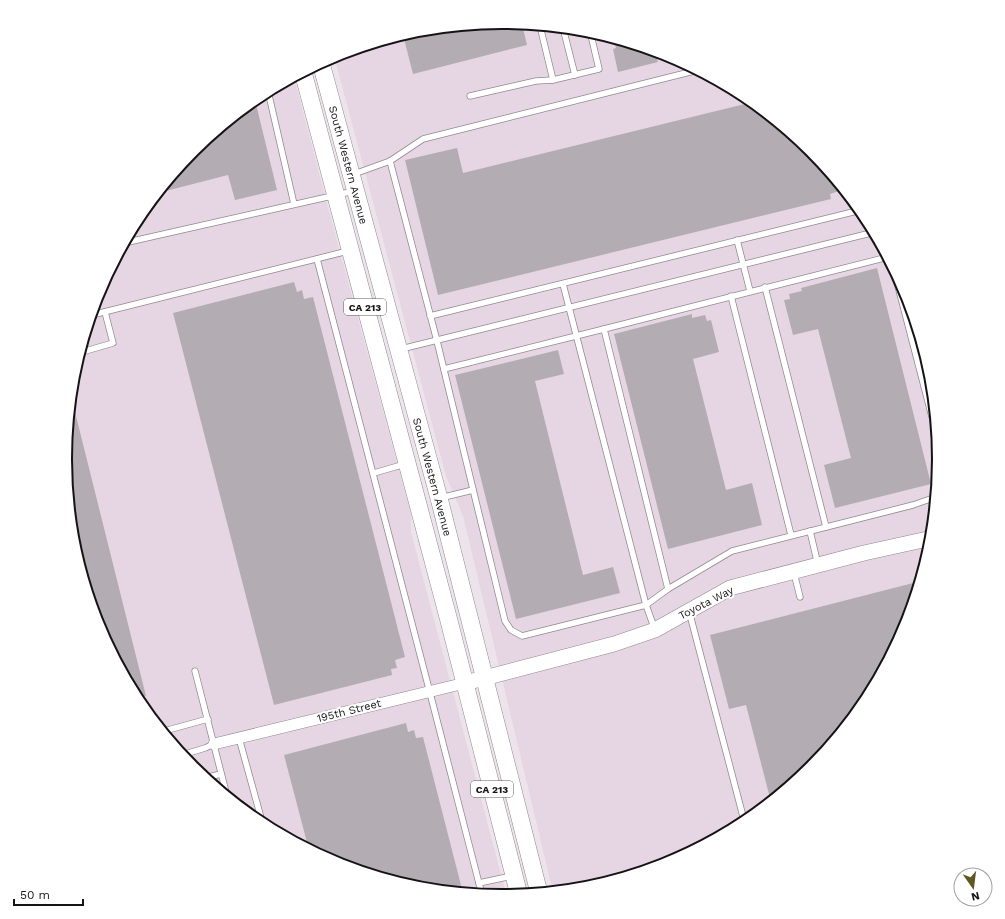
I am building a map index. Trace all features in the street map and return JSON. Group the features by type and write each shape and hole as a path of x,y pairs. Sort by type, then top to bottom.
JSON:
{"main road":[{"name":"South Western Avenue","path":"323,69 438,498 539,888"},
{"name":"South Western Avenue","path":"305,77 518,889"}],"street":[{"name":"Toyota Way","path":"484,677 614,644 655,630 730,588 864,553 926,539"},
{"name":"195th Street","path":"214,744 484,677"}],"lane":[{"path":"541,31 553,80"},
{"path":"564,34 575,75"},
{"path":"470,96 536,81 553,80 599,69 592,38"},
{"path":"351,174 390,161 424,139 690,72"},
{"path":"270,98 294,204"},
{"path":"390,161 444,369 504,621 511,630 522,636 646,605 668,589 732,551 913,505 931,499"},
{"path":"132,241 356,191"},
{"path":"430,316 854,212"},
{"path":"398,350 869,234"},
{"path":"737,240 750,291"},
{"path":"98,314 351,251"},
{"path":"444,369 883,258"},
{"path":"317,259 374,473 481,889"},
{"path":"562,284 646,605 655,630"},
{"path":"765,288 826,527"},
{"path":"731,296 791,535"},
{"path":"902,300 929,406"},
{"path":"86,351 113,343 105,312"},
{"path":"604,329 668,589"},
{"path":"374,473 407,464"},
{"path":"438,498 473,490"},
{"path":"810,530 818,565"},
{"path":"794,572 800,597"},
{"path":"689,611 743,816"},
{"path":"195,671 224,787"},
{"path":"168,730 208,719"},
{"path":"239,738 260,815"},
{"path":"188,753 214,744"},
{"path":"212,776 221,774"},
{"path":"479,883 514,875"}],"shaded area":[{"path":"502,29 531,30 586,37 641,52 667,62 693,73 742,102 765,118 807,155 844,197 860,220 889,269 900,295 910,321 925,376 932,431 933,460 932,488 925,543 910,598 900,624 889,650 860,699 844,722 807,764 765,801 742,817 693,846 667,857 641,867 586,882 552,887 463,516 446,476 336,63 364,52 419,37 474,30"},
{"path":"295,82 411,514 411,532 505,890 474,889 419,882 364,867 312,846 263,817 240,801 198,764 161,722 145,699 116,650 95,598 87,571 80,543 73,488 73,431 80,376 87,348 95,321 116,269 145,220 161,197 198,155 240,118"}],"building":[{"path":"474,30 523,30 527,45 413,74 404,41 419,37"},
{"path":"615,44 641,52 657,58 658,62 618,72 613,49 616,48"},
{"path":"745,104 765,118 807,155 839,191 830,194 831,199 438,295 405,160 457,148 463,173"},
{"path":"257,106 277,190 235,200 228,175 166,191 198,155 240,118"},
{"path":"877,268 931,484 835,508 824,465 851,458 818,329 793,335 784,300 790,299 789,294 802,291 801,288"},
{"path":"294,282 297,292 302,290 304,299 313,297 405,657 395,660 397,668 391,669 392,675 274,705 173,313"},
{"path":"692,314 692,318 705,315 707,321 711,320 719,352 693,359 726,490 752,483 762,525 668,549 614,334"},
{"path":"558,350 564,374 535,381 583,575 613,567 620,593 516,619 455,375"},
{"path":"75,412 146,696 143,697 116,650 95,598 87,571 80,543 73,488 72,460"},
{"path":"915,583 889,650 860,699 844,722 807,764 770,797 746,705 729,709 710,635"},
{"path":"406,723 408,732 414,730 416,738 423,737 462,888 419,882 391,875 364,867 307,843 284,755"}]}
